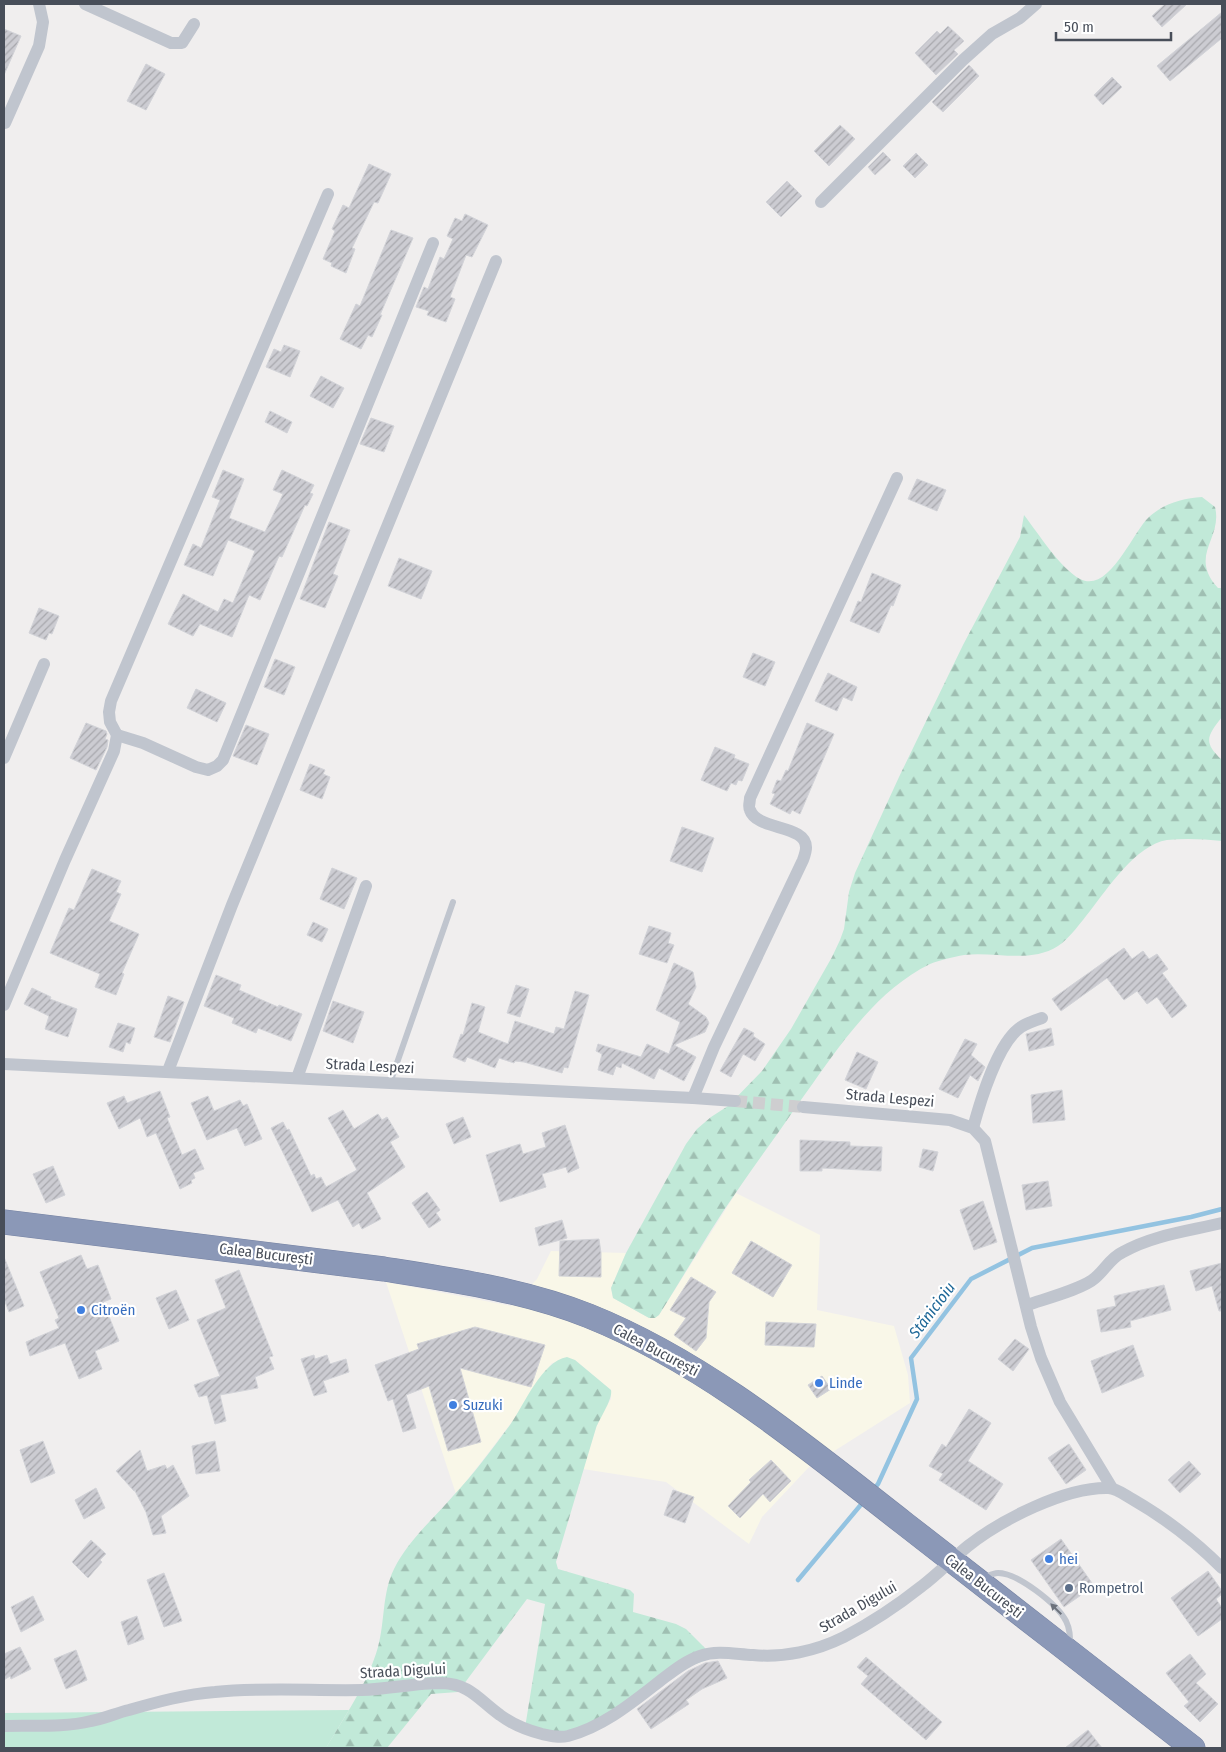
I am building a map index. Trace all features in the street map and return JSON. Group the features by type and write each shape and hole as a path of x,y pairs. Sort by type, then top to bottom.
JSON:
{"highway":[{"name":"Calea București","path":"4,1222 384,1269 487,1287 542,1300 588,1316 636,1337 679,1360 778,1426 1193,1748"}],"street":[{"path":"5,123 39,46 43,22 39,4"},
{"path":"85,4 171,43 182,43 194,24"},
{"path":"821,202 963,60 992,34 1020,18 1036,4"},
{"path":"4,1005 64,860 114,751 117,735 110,722 111,701 328,194"},
{"path":"117,735 143,743 196,767 208,770 217,766 222,760 433,243"},
{"path":"168,1071 240,886 496,261"},
{"path":"693,1098 714,1047 803,860 806,847 803,840 796,833 763,823 754,817 749,810 750,798 897,478"},
{"path":"4,758 44,664"},
{"path":"297,1078 366,886"},
{"path":"1042,1018 1021,1027 1012,1035 998,1058 984,1088 973,1128 985,1141 1041,1358 1060,1402 1112,1488 1149,1509 1189,1538 1222,1568"},
{"name":"Strada Lespezi","path":"4,1064 735,1101"},
{"name":"Strada Lespezi","path":"803,1107 950,1120 973,1128"},
{"path":"1027,1305 1067,1292 1094,1279 1107,1263 1121,1252 1149,1240 1222,1223"},
{"name":"Strada Digului","path":"4,1726 64,1725 90,1722 166,1700 213,1692 291,1689 365,1690 442,1683 466,1688 498,1714 519,1727 546,1735 568,1736 612,1716 683,1664 703,1654 717,1652 763,1656 786,1654 812,1650 844,1637 908,1597 972,1543 1030,1509 1060,1496 1112,1488"}],"lane":[{"path":"390,1083 453,902"}],"shaded area":[{"path":"736,1193 820,1235 817,1310 894,1326 908,1375 910,1403 809,1467 762,1517 749,1544 666,1482 583,1469 602,1413 611,1399 611,1390 575,1360 552,1363 514,1419 456,1494 386,1282 511,1306 537,1279 551,1251 626,1253 611,1288 613,1298 649,1318 659,1315"}],"green space":[{"path":"1202,497 1215,507 1216,518 1215,529 1206,556 1206,566 1218,588 1222,588 1222,717 1209,738 1212,748 1222,760 1222,841 1195,839 1167,840 1144,850 1114,880 1071,934 1058,946 1047,951 1024,956 976,954 947,959 930,964 909,976 889,991 855,1027 796,1107 727,1206 659,1315 655,1318 649,1318 613,1298 611,1288 626,1253 686,1144 697,1129 728,1106 762,1071 791,1029 832,957 844,929 849,892 855,873 963,645 1020,537 1024,515 1050,550 1072,574 1080,579 1091,581 1101,578 1110,570 1119,560 1142,525 1155,512 1174,502"},
{"path":"567,1357 575,1360 611,1390 611,1394 596,1428 556,1562 558,1569 630,1590 634,1594 633,1612 676,1624 686,1629 714,1657 680,1670 565,1742 524,1734 545,1604 527,1599 458,1692 431,1694 387,1748 326,1748 355,1699 374,1660 380,1637 387,1588 399,1559 413,1540 483,1461 510,1425 542,1375 558,1360"},
{"path":"349,1710 326,1748 4,1748 4,1713"}],"building":[{"path":"1165,4 1187,4 1162,27 1152,16"},
{"path":"1222,12 1222,38 1170,81 1157,66"},
{"path":"948,26 964,41 954,50 958,54 936,75 915,53 937,31 940,34"},
{"path":"4,29 21,36 4,75"},
{"path":"146,64 165,74 146,110 127,101"},
{"path":"969,65 979,76 943,112 932,102"},
{"path":"1112,77 1122,87 1103,105 1094,95"},
{"path":"840,125 855,139 829,166 814,151"},
{"path":"883,152 891,160 875,175 868,167"},
{"path":"916,153 928,165 915,178 903,166"},
{"path":"369,164 391,174 378,203 374,202 352,248 355,249 346,273 331,266 332,263 323,259 335,231 332,229 343,205 349,208"},
{"path":"787,181 802,196 781,217 766,202"},
{"path":"465,214 488,225 472,257 466,255 450,297 455,299 446,322 427,315 429,311 416,307 424,287 428,289 440,257 444,259 453,239 447,236 455,218 462,221"},
{"path":"391,230 413,238 372,337 368,335 361,349 340,339 356,304 360,306"},
{"path":"284,345 300,351 290,377 266,367 274,349 281,352"},
{"path":"321,376 344,388 333,408 310,396"},
{"path":"270,411 292,422 287,433 265,422"},
{"path":"371,418 394,426 384,452 360,444"},
{"path":"223,470 244,479 229,518 265,532 283,494 273,490 282,470 314,485 310,493 313,494 307,506 305,505 282,557 279,556 260,600 249,595 232,637 200,624 193,636 168,624 183,594 218,612 224,599 233,603 255,551 228,540 213,576 184,565 193,544 201,548 220,500 212,497"},
{"path":"917,479 946,490 937,511 908,499"},
{"path":"329,522 350,530 333,574 338,576 325,608 300,599"},
{"path":"399,558 432,571 421,599 388,586"},
{"path":"872,573 901,585 879,633 850,621 858,601 861,602"},
{"path":"39,608 59,616 52,634 49,633 46,640 29,633"},
{"path":"753,653 775,662 765,686 743,677"},
{"path":"275,659 295,667 284,695 264,687"},
{"path":"828,673 857,687 852,701 843,697 837,711 815,701"},
{"path":"196,689 226,703 217,722 187,708"},
{"path":"86,723 106,731 107,734 105,739 108,740 107,747 96,770 70,758"},
{"path":"807,723 834,734 800,814 792,810 790,814 770,804 775,794 772,793 777,780 781,781 786,770 788,771"},
{"path":"246,725 269,734 257,765 233,756"},
{"path":"715,747 735,755 734,758 749,764 742,781 738,780 736,785 731,783 727,791 701,780"},
{"path":"310,764 325,770 323,774 330,777 322,799 300,790"},
{"path":"682,827 714,838 702,872 670,861"},
{"path":"332,868 357,878 344,909 320,899"},
{"path":"92,869 121,881 116,892 121,894 109,921 139,934 122,973 124,974 116,995 95,987 100,974 50,953 69,908 74,910"},
{"path":"313,922 328,929 322,942 307,935"},
{"path":"649,926 671,933 668,943 674,945 667,963 639,954"},
{"path":"1124,948 1132,959 1143,951 1149,959 1157,954 1168,969 1162,973 1187,1006 1172,1018 1157,997 1147,1004 1137,991 1124,1000 1107,978 1061,1011 1052,999"},
{"path":"674,963 693,972 696,987 688,1004 706,1017 709,1023 705,1032 674,1045 696,1057 684,1081 659,1068 654,1079 622,1063 621,1068 616,1066 613,1075 598,1070 602,1054 596,1051 598,1044 641,1057 647,1044 669,1054 680,1022 656,1010"},
{"path":"216,975 241,985 239,990 278,1007 279,1005 302,1014 291,1041 258,1028 256,1033 232,1023 234,1018 204,1006"},
{"path":"516,985 529,989 520,1017 507,1013"},
{"path":"32,988 51,997 50,999 77,1009 68,1037 45,1029 49,1016 24,1004"},
{"path":"575,991 589,995 568,1068 564,1067 562,1073 524,1062 515,1061 514,1063 499,1058 495,1068 467,1057 465,1062 453,1057 461,1034 463,1035 472,1003 485,1007 478,1032 508,1044 515,1021 554,1034 556,1027 564,1029"},
{"path":"168,996 184,1002 170,1042 154,1037"},
{"path":"333,1001 364,1012 353,1043 323,1031"},
{"path":"118,1023 135,1028 130,1044 126,1042 123,1052 109,1047"},
{"path":"744,1028 754,1033 753,1036 765,1044 755,1061 743,1054 731,1077 720,1071"},
{"path":"1051,1028 1054,1045 1029,1051 1026,1034"},
{"path":"965,1039 977,1044 971,1055 985,1067 978,1081 970,1075 958,1098 939,1089"},
{"path":"857,1052 878,1062 866,1089 845,1080"},
{"path":"1062,1090 1065,1120 1033,1123 1031,1095"},
{"path":"160,1091 170,1117 167,1118 182,1155 195,1149 204,1169 193,1173 195,1178 191,1180 192,1183 180,1189 156,1133 147,1137 140,1118 119,1129 107,1103 124,1096 127,1103"},
{"path":"208,1096 214,1111 240,1100 243,1106 247,1104 262,1139 245,1146 237,1128 207,1140 191,1103"},
{"path":"343,1110 354,1129 378,1114 382,1120 387,1117 399,1137 390,1142 405,1167 367,1193 381,1219 362,1229 359,1223 353,1227 338,1200 312,1212 271,1128 283,1122 287,1130 289,1129 311,1176 314,1174 316,1179 321,1177 326,1187 357,1170 328,1118"},
{"path":"463,1117 471,1137 454,1144 446,1124"},
{"path":"565,1125 579,1168 568,1173 566,1167 542,1174 546,1187 500,1202 486,1155 520,1144 523,1154 546,1147 542,1133"},
{"path":"800,1140 850,1142 850,1146 882,1147 881,1171 822,1168 822,1171 800,1171"},
{"path":"923,1149 938,1152 933,1171 919,1167"},
{"path":"53,1166 65,1195 46,1203 33,1174"},
{"path":"1048,1181 1052,1206 1026,1210 1022,1185"},
{"path":"427,1192 440,1210 436,1213 441,1220 429,1228 412,1203"},
{"path":"983,1201 997,1242 974,1250 960,1210"},
{"path":"562,1220 567,1238 539,1246 535,1228"},
{"path":"599,1239 601,1277 559,1276 560,1241"},
{"path":"751,1241 792,1265 773,1297 732,1273"},
{"name":"Citroën","path":"81,1255 87,1269 98,1265 111,1299 103,1302 119,1341 95,1351 102,1369 79,1379 65,1343 30,1356 26,1342 59,1328 55,1320 59,1318 40,1272"},
{"path":"4,1257 24,1306 9,1312 4,1299"},
{"path":"1222,1263 1222,1311 1219,1311 1212,1286 1196,1291 1190,1271"},
{"path":"239,1270 273,1356 269,1357 274,1369 255,1377 258,1388 220,1395 226,1421 215,1424 207,1395 199,1397 194,1385 220,1376 197,1320 226,1308 215,1280"},
{"path":"691,1277 716,1292 709,1302 706,1338 696,1351 674,1335 686,1318 670,1310"},
{"path":"1164,1285 1171,1310 1130,1321 1131,1327 1101,1332 1097,1310 1116,1306 1114,1296"},
{"path":"176,1290 189,1320 169,1329 156,1298"},
{"path":"766,1322 816,1324 814,1347 765,1345"},
{"path":"475,1327 545,1345 531,1387 460,1368 481,1442 448,1451 429,1386 406,1395 416,1428 403,1432 393,1399 388,1401 375,1365 419,1349 417,1344"},
{"path":"1015,1339 1029,1349 1013,1371 998,1359"},
{"path":"1133,1345 1144,1376 1102,1393 1091,1361"},
{"path":"314,1355 315,1359 327,1355 330,1364 346,1359 349,1372 323,1381 327,1392 314,1396 301,1359"},
{"name":"Linde","path":"822,1376 831,1389 817,1398 808,1385"},
{"path":"969,1409 991,1423 968,1461 1003,1484 986,1510 939,1480 943,1474 929,1466 942,1444 946,1447"},
{"path":"43,1441 55,1473 31,1483 20,1450"},
{"path":"215,1441 220,1471 196,1474 192,1446"},
{"path":"1069,1444 1086,1470 1066,1484 1048,1458"},
{"path":"140,1450 147,1471 165,1465 167,1469 173,1465 189,1496 161,1516 166,1533 153,1535 146,1512 136,1490 134,1491 116,1471"},
{"path":"771,1460 791,1481 770,1502 763,1494 740,1518 728,1506 751,1482 749,1480"},
{"path":"1189,1461 1201,1474 1180,1493 1168,1480"},
{"path":"96,1488 105,1508 84,1519 75,1500"},
{"path":"673,1490 694,1497 685,1523 664,1515"},
{"path":"1061,1539 1094,1586 1064,1607 1031,1560"},
{"path":"91,1540 106,1554 100,1560 102,1562 88,1578 72,1562"},
{"path":"1208,1571 1222,1591 1222,1594 1216,1599 1222,1608 1222,1619 1198,1636 1171,1598"},
{"path":"164,1573 182,1621 164,1627 147,1580"},
{"path":"33,1596 44,1620 21,1632 11,1607"},
{"path":"137,1616 144,1639 128,1645 121,1622"},
{"path":"20,1647 31,1669 11,1679 10,1676 4,1680 4,1654"},
{"path":"76,1650 87,1680 66,1689 54,1659"},
{"path":"1190,1654 1206,1674 1196,1683 1218,1704 1200,1722 1184,1706 1189,1702 1166,1673"},
{"path":"866,1657 942,1722 926,1740 861,1684 868,1676 857,1667"},
{"path":"718,1661 727,1678 702,1689 686,1700 689,1704 651,1729 637,1709 688,1671 705,1663"},
{"path":"1088,1730 1102,1748 1065,1748"}],"waterway":[{"name":"Stănicioiu","path":"872,1491 878,1484 917,1399 911,1358 971,1279 1032,1248 1191,1217 1222,1209"},
{"name":"Stănicioiu","path":"798,1580 864,1501"}],"tunnel":[{"path":"735,1101 803,1107"}],"place":[{"name":"Citroën","path":"81,1310"},
{"name":"Linde","path":"819,1383"},
{"name":"Suzuki","path":"453,1405"},
{"name":"hei","path":"1049,1559"},
{"name":"Rompetrol","path":"1069,1588"}]}
